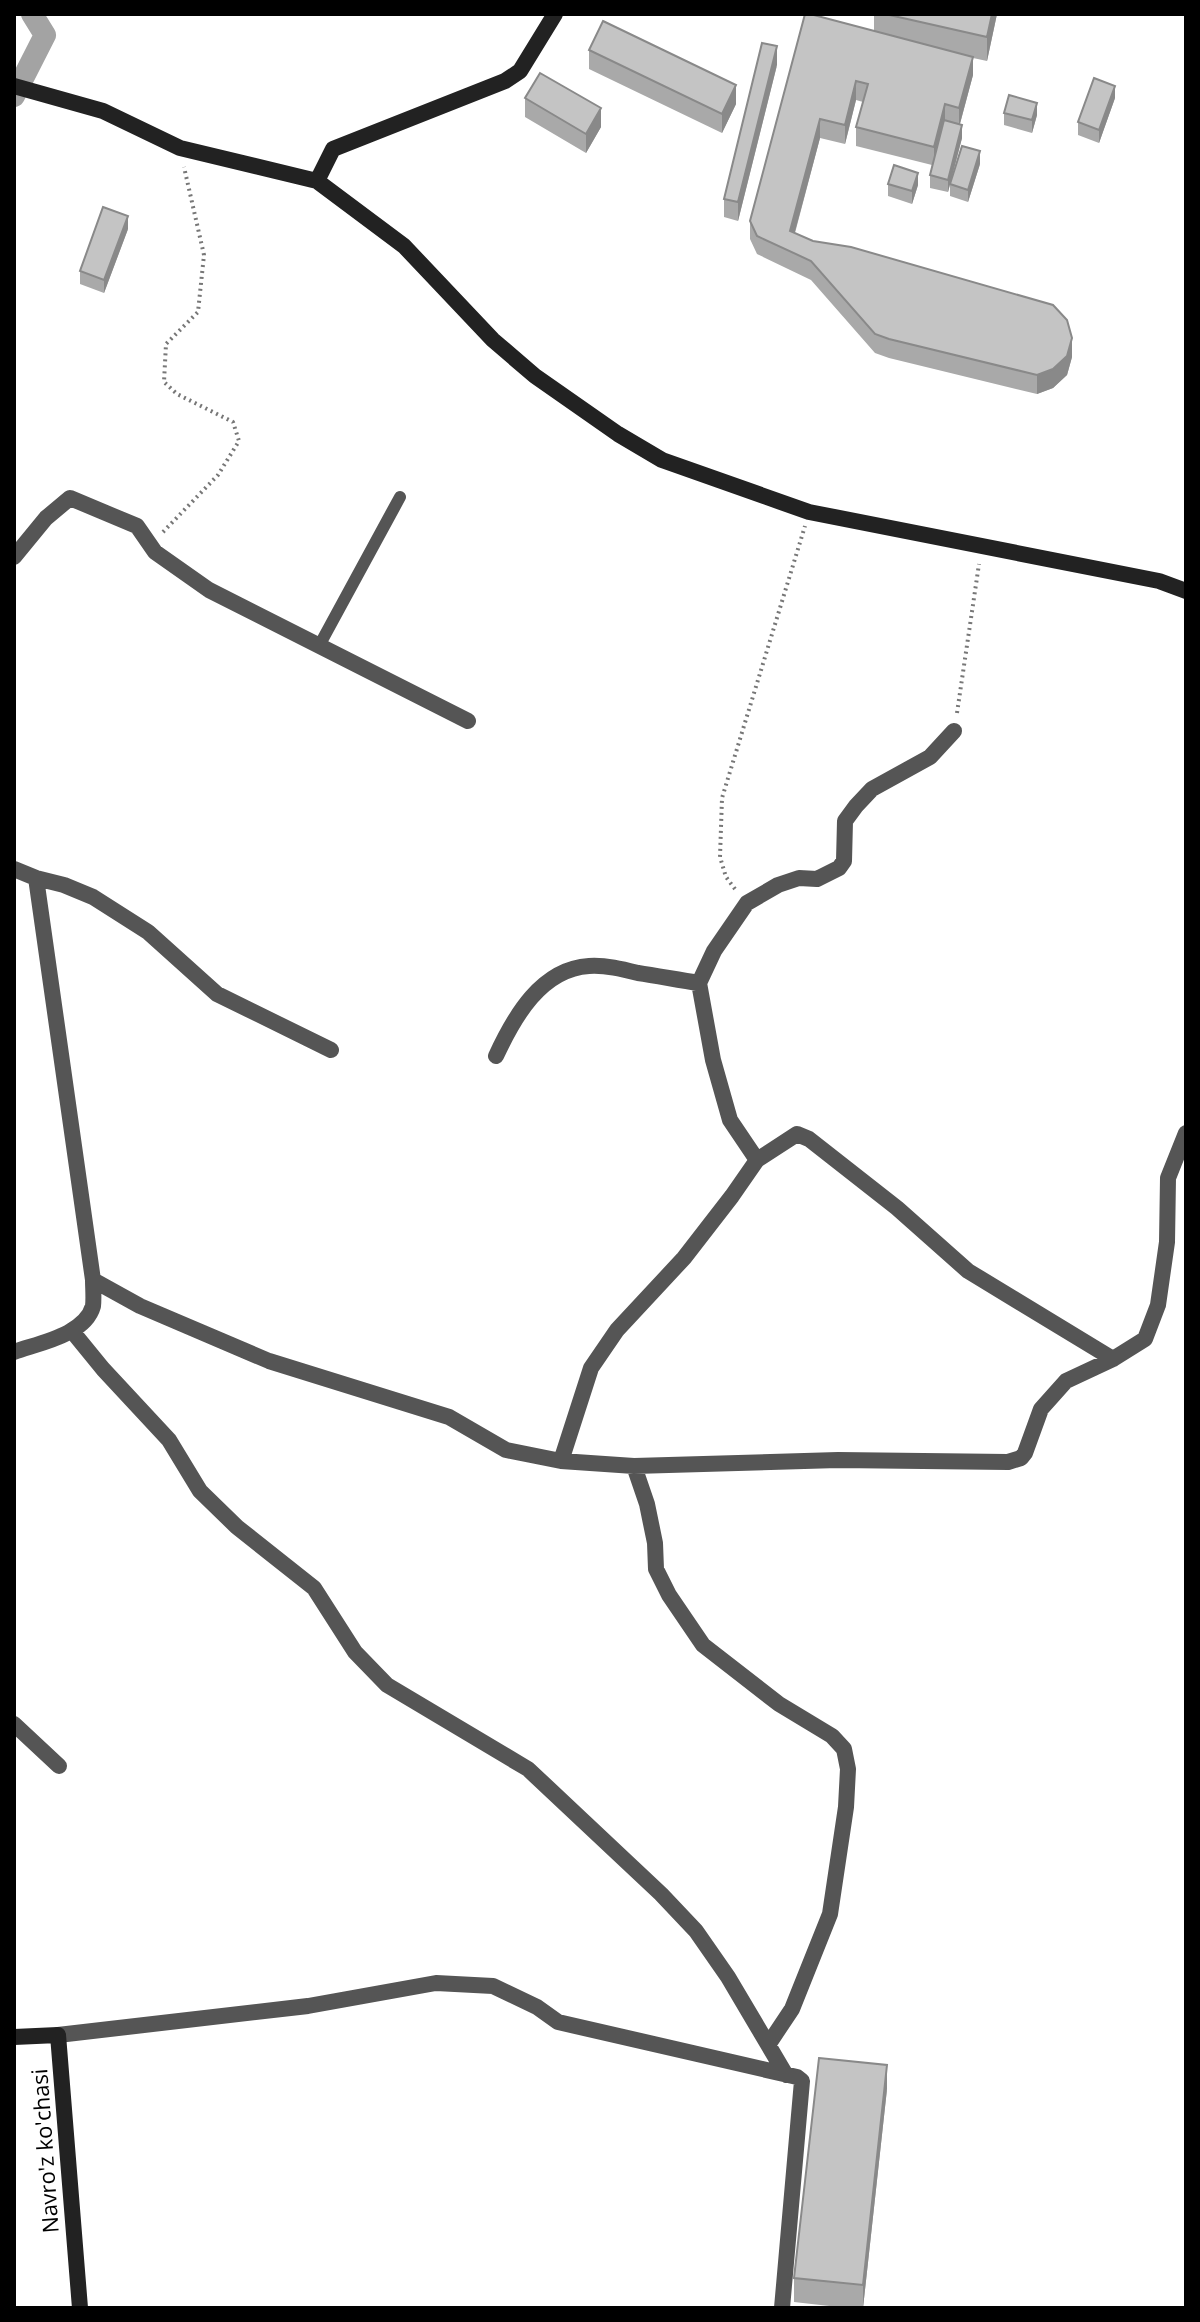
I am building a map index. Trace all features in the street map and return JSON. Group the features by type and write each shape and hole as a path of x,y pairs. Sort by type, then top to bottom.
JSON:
{"main road":[{"path":"317,181 333,149 505,81 520,71 555,14"},
{"path":"14,86 103,111 180,148 317,181 404,246 493,340 535,376 618,434 662,460 809,512 1159,581 1186,591"},
{"name":"Navro'z ko'chasi","path":"14,2037 58,2035 80,2308"}],"street":[{"path":"14,557 46,518 70,498 137,526 155,552 209,590 468,721"},
{"path":"757,1160 730,1120 713,1060 699,983 714,951 747,903 778,885 799,878 817,879 839,868 844,861 845,821 856,806 872,789 930,757 954,731"},
{"path":"14,869 93,897 148,932 217,994 331,1050"},
{"path":"14,1352 72,1331 83,1322 92,1307 93,1280 36,878"},
{"path":"496,1056 506,1033 534,993 548,980 566,972 585,966 603,966 699,983"},
{"path":"93,1280 140,1306 269,1361 449,1417 506,1450 561,1461 634,1466 838,1460 1008,1462 1021,1458 1025,1453 1041,1409 1066,1381 1113,1359 1145,1339 1158,1305 1167,1242 1168,1178 1186,1133"},
{"path":"561,1461 591,1368 617,1330 684,1258 757,1160 797,1134 809,1139 897,1208 968,1271 1113,1359"},
{"path":"72,1331 169,1440 200,1491 237,1527 314,1588 355,1652 387,1685 528,1769 661,1894 696,1931 728,1977 786,2075"},
{"path":"634,1466 650,1517 656,1569 669,1595 703,1645 779,1704 832,1736 844,1749 848,1769 846,1807 830,1914 792,2009 768,2045"},
{"path":"14,1724 59,1766"},
{"path":"58,2035 308,2006 436,1983 493,1986 537,2007 558,2022 797,2077 802,2081 782,2308"}],"lane":[{"path":"319,646 400,497"}],"path":[{"path":"151,546 218,475 239,441 233,422 177,394 164,382 166,344 198,312 204,255 180,148"},
{"path":"747,903 726,877 720,857 722,798 809,512"},
{"path":"954,731 981,547"}],"building":[{"path":"805,14 973,57 959,108 945,104 934,147 856,127 868,84 856,81 845,125 820,119 790,231 813,241 851,247 1053,305 1067,320 1072,338 1067,356 1053,369 1037,375 875,334 811,261 757,236 750,221"},
{"path":"885,14 992,14 987,37"},
{"path":"603,21 736,85 722,114 589,50"},
{"path":"762,43 777,46 738,202 724,199"},
{"path":"540,73 601,108 586,134 525,98"},
{"path":"1094,78 1115,86 1099,130 1078,122"},
{"path":"1009,95 1037,103 1032,120 1004,113"},
{"path":"944,120 962,125 948,180 930,175"},
{"path":"962,146 980,151 968,190 950,184"},
{"path":"894,165 918,173 912,191 888,184"},
{"path":"103,207 128,216 104,280 80,271"},
{"path":"819,2058 887,2065 863,2285 794,2278"}],"waterway":[{"path":"14,96 45,35 32,14"}]}
